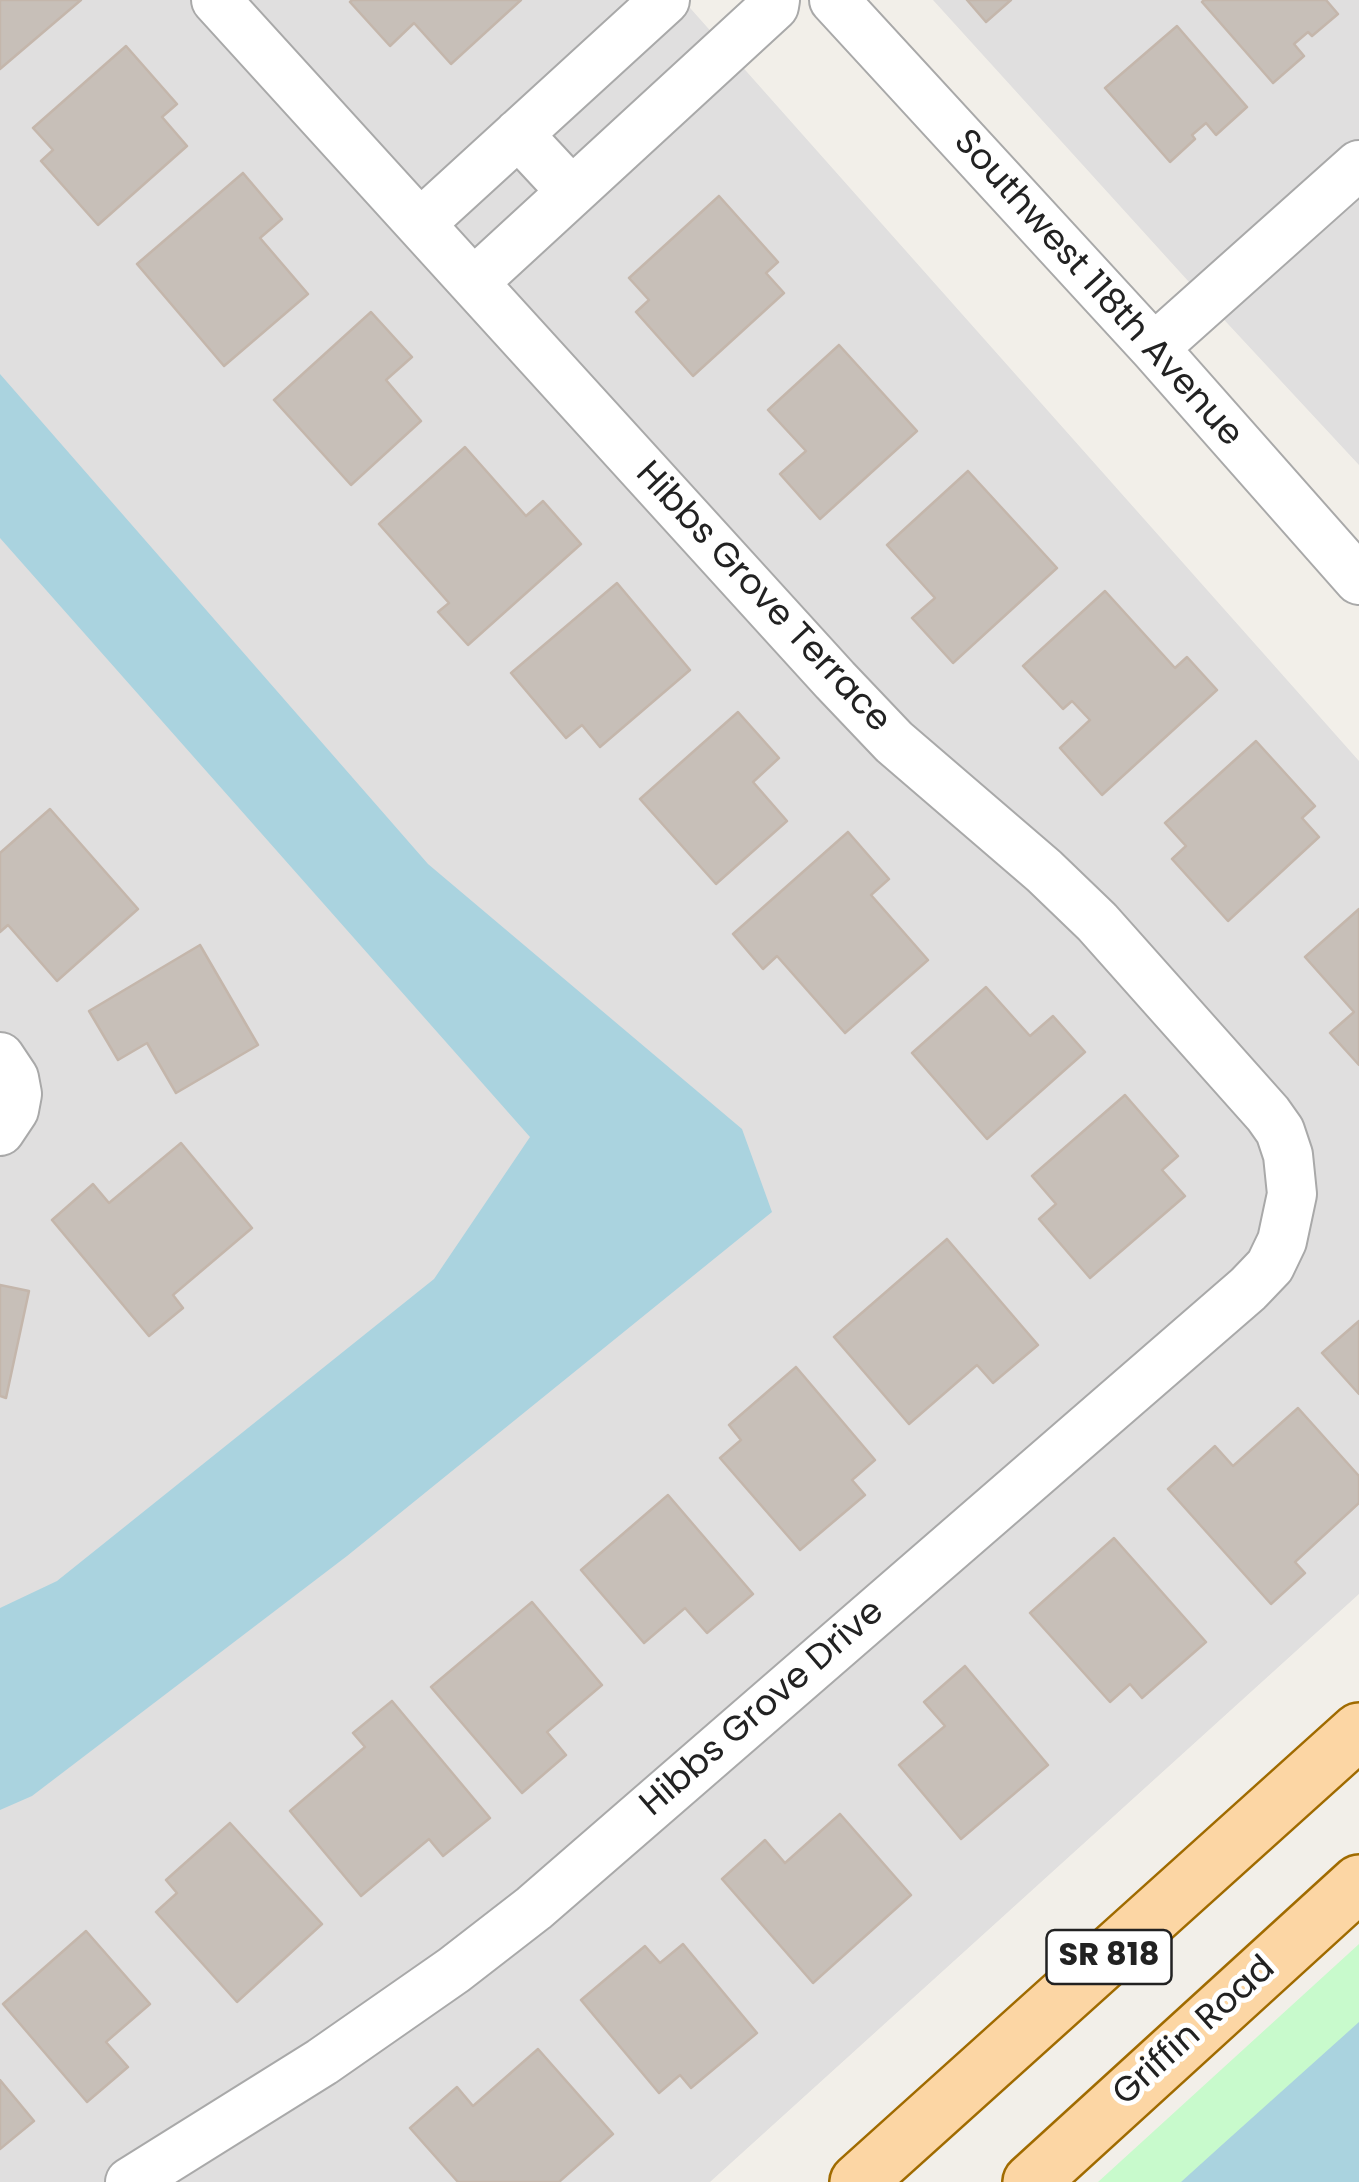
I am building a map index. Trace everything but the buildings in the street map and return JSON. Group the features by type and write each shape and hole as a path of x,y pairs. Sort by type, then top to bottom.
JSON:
{"main road":[{"name":"SR 818","path":"858,2182 1359,1731"},
{"name":"Griffin Road","path":"1032,2182 1359,1883"}],"street":[{"name":"Hibbs Grove Terrace","path":"216,0 894,742 1097,922 1268,1114 1280,1131 1288,1155 1292,1194"},
{"path":"420,224 666,0"},
{"path":"474,282 774,6 775,0"},
{"name":"Southwest 118th Avenue","path":"834,0 1154,348 1359,580"},
{"path":"518,134 572,192"},
{"path":"1154,348 1359,165"},
{"path":"0,1058 14,1078 17,1094 14,1110 0,1131"},
{"name":"Hibbs Grove Drive","path":"146,2175 360,2036 534,1908 1248,1289 1270,1266 1282,1241 1292,1194"}],"shaded area":[{"path":"0,0 683,0 1359,761 1359,1594 710,2182 0,2182"},
{"path":"933,0 1359,0 1359,465 1189,282"}],"green space":[{"path":"1359,1944 1359,2182 1098,2182"}],"water":[{"path":"0,374 428,864 742,1129 772,1212 347,1556 32,1796 0,1810 0,1608 57,1581 434,1279 530,1137 0,538"},
{"path":"1359,2022 1359,2182 1181,2182 1223,2144"}]}
